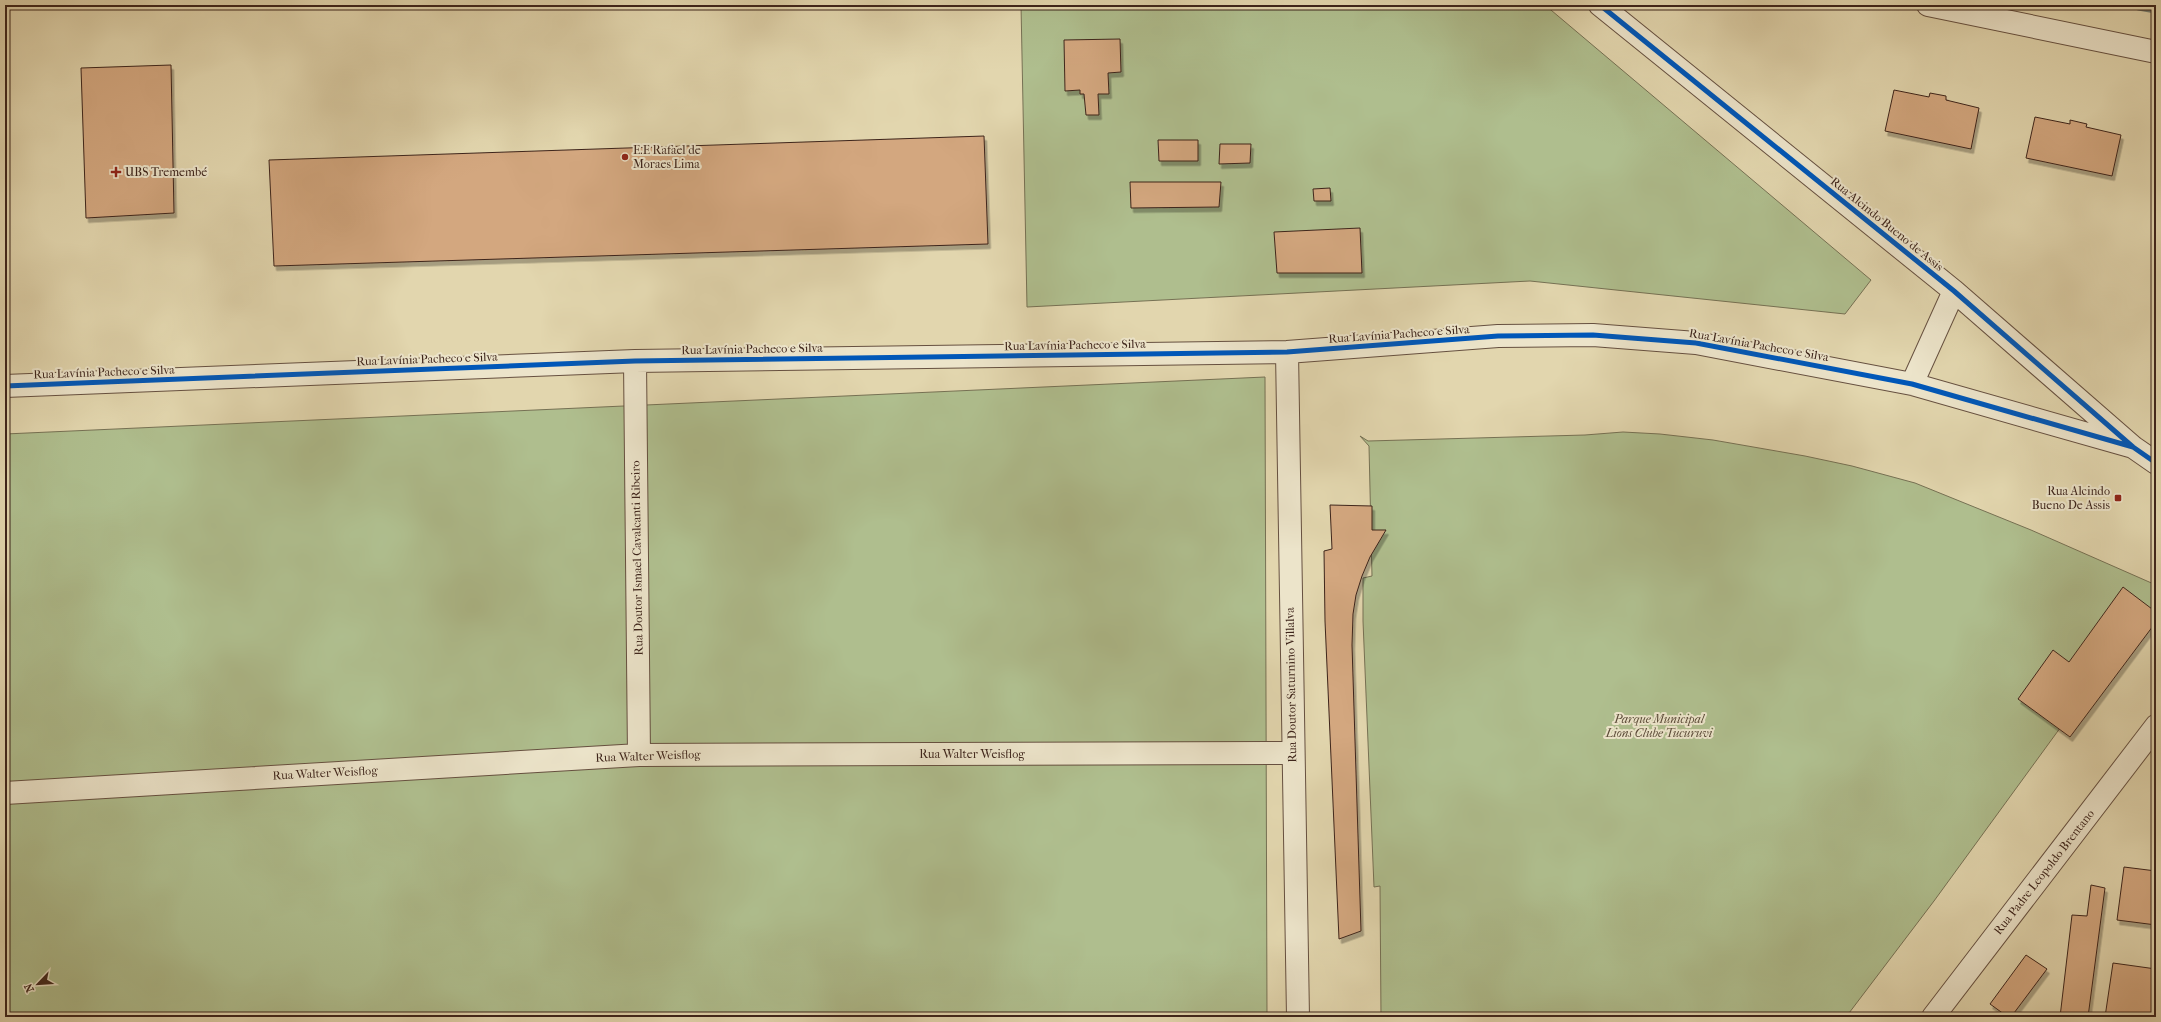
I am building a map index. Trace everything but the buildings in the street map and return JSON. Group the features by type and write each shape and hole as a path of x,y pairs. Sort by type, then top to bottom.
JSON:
{"street":[{"name":"Rua Alcindo Bueno de Assis","path":"1600,5 1954,291 2133,447 2156,463"},
{"path":"1928,5 2156,52"},
{"path":"1912,384 1954,291"},
{"name":"Rua Lavínia Pacheco e Silva","path":"5,386 635,361 1287,352 1498,336 1593,334 1696,343 1912,384 2133,447"},
{"name":"Rua Doutor Saturnino Villalva","path":"1287,352 1292,753 1298,1017"},
{"name":"Rua Doutor Ismael Cavalcanti Ribeiro","path":"635,361 639,755"},
{"name":"Rua Padre Leopoldo Brentano","path":"1933,1017 2156,726"},
{"name":"Rua Walter Weisflog","path":"5,792 639,755 1292,753"}],"green space":[{"path":"1021,5 1545,5 1871,280 1845,314 1530,281 1027,307"},
{"path":"1265,377 1267,1017 5,1017 5,434"},
{"name":"Parque Municipal Lions Clube Tucuruvi","path":"1623,432 1660,434 1713,440 1805,456 1852,466 1915,483 2031,530 2156,585 2156,601 2098,676 1934,901 1846,1017 1381,1017 1380,886 1374,887 1363,621 1363,578 1372,576 1369,446 1360,436 1368,441 1585,435"}],"waterway":[{"path":"2139,5 2156,8"}],"cycle path":[{"path":"1600,5 1954,291 2133,447 2156,463"},
{"path":"5,386 635,361 1287,352 1498,336 1593,335 1696,343 1912,384 2133,447"}],"place":[{"name":"E.E Rafael de Moraes Lima","path":"625,157"},
{"name":"UBS Tremembé","path":"116,172"},
{"name":"Rua Alcindo Bueno De Assis","path":"2118,498"}]}
